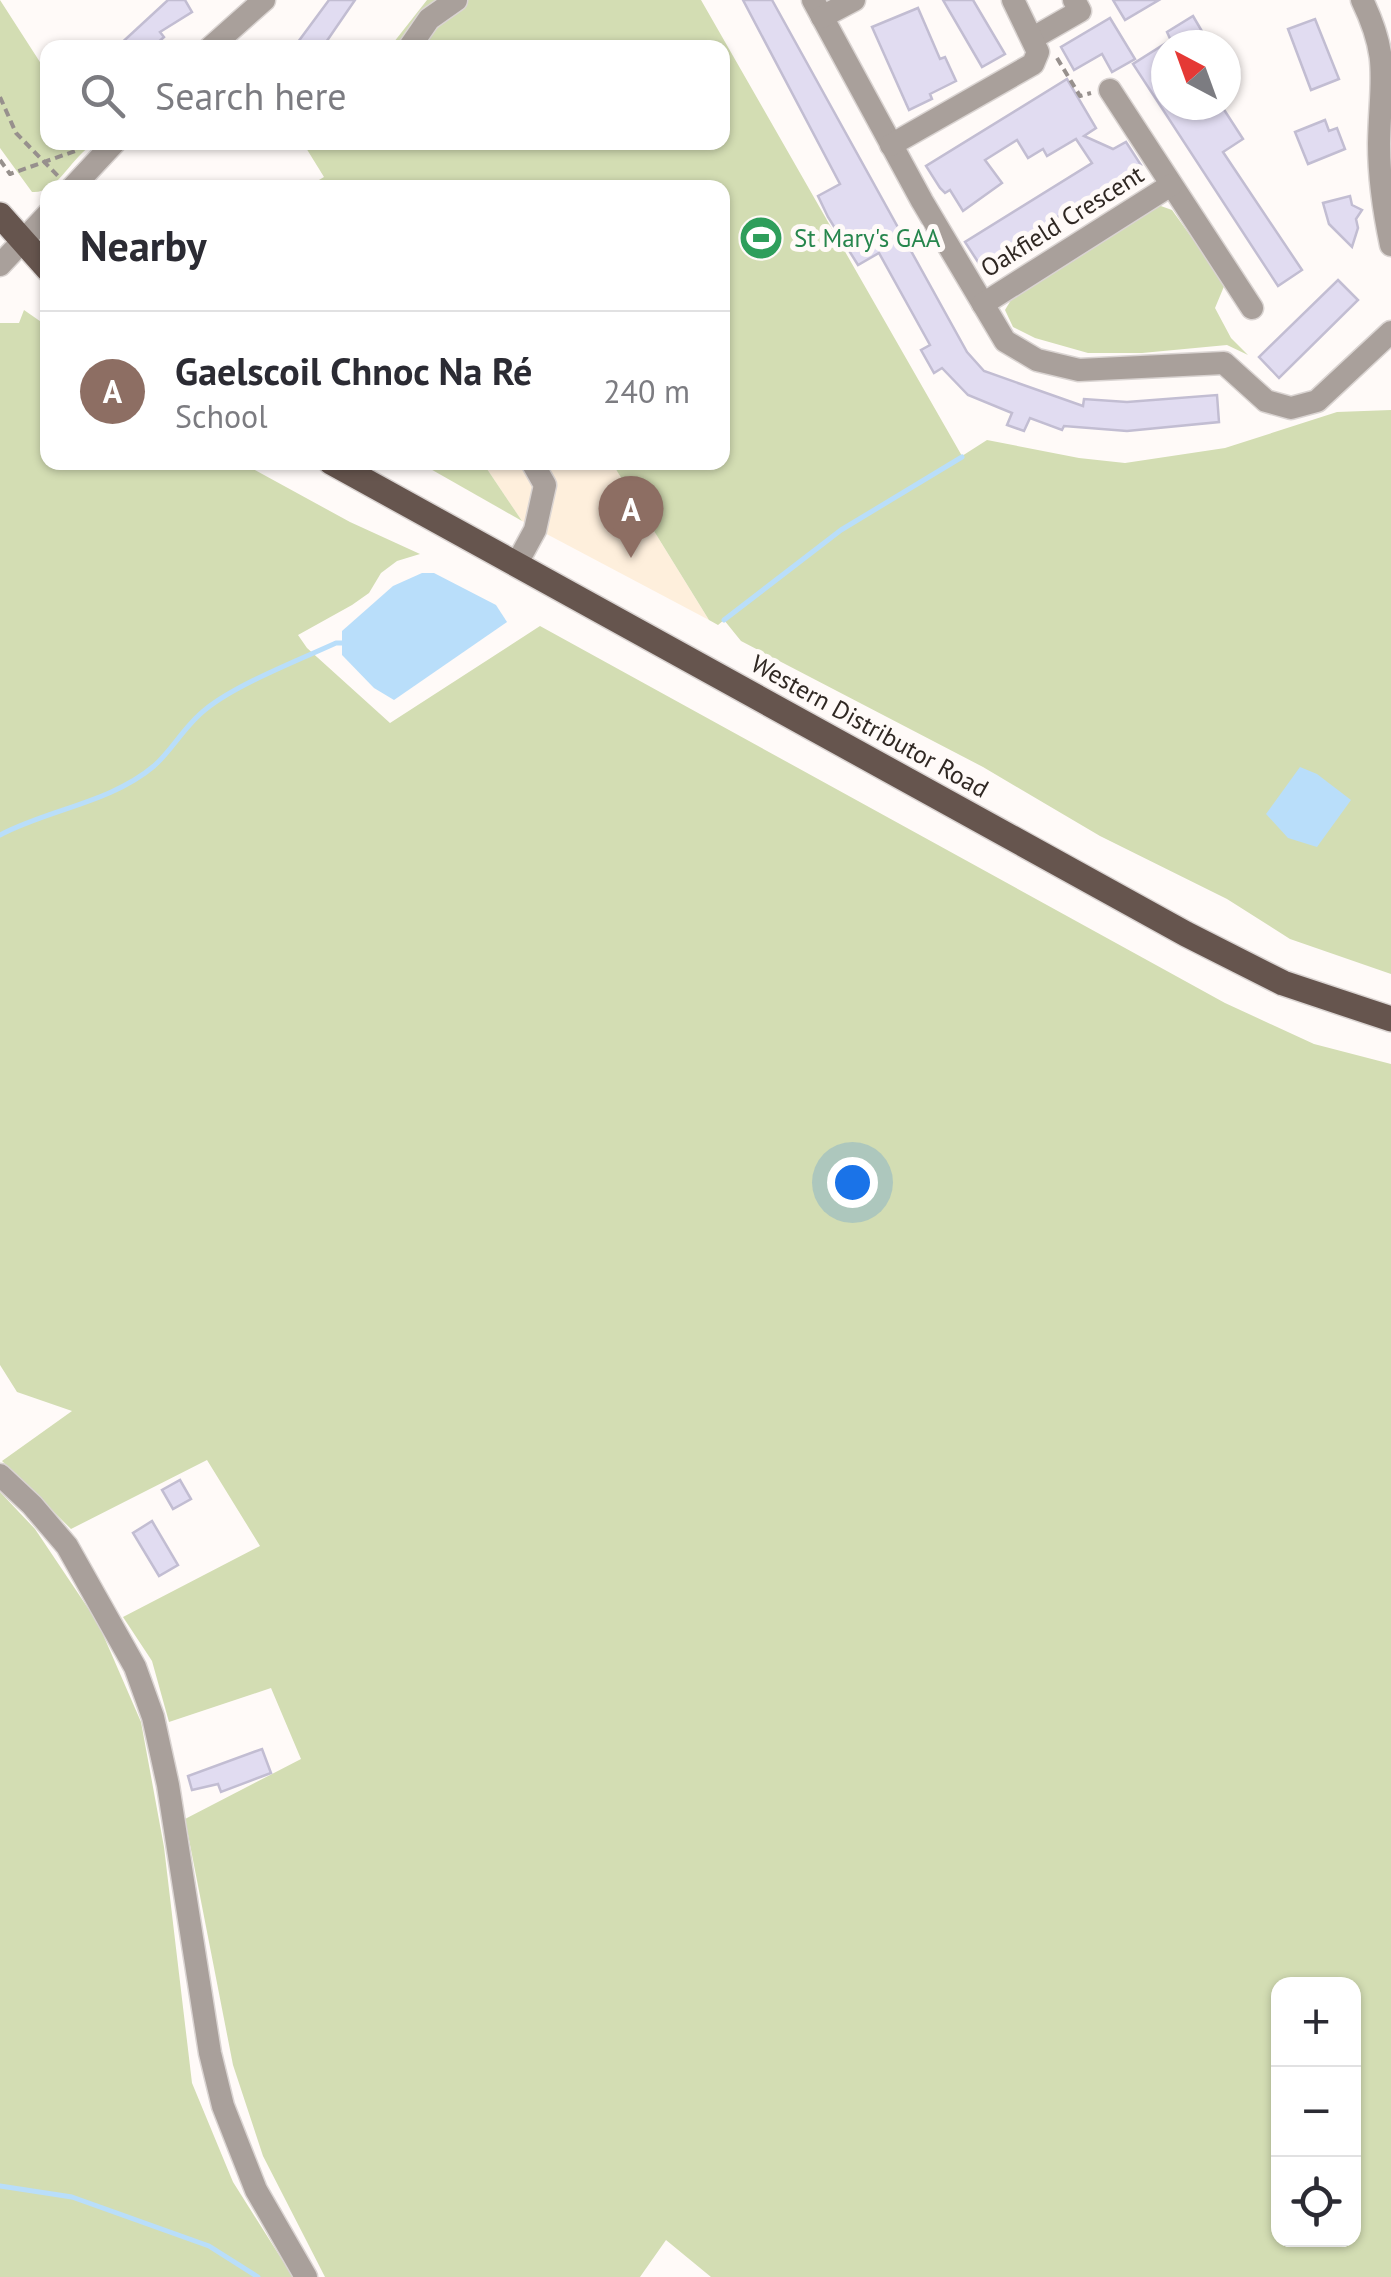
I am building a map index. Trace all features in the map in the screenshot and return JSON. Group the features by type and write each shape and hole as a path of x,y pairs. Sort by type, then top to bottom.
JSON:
{"main road":[{"path":"0,215 40,260"},
{"name":"Western Distributor Road","path":"346,470 1258,972 1391,1019"}],"street":[{"path":"219,40 264,0"},
{"path":"414,40 429,20 456,0"},
{"path":"817,8 854,0"},
{"path":"891,145 1033,64 1036,45 1013,0"},
{"path":"1362,0 1386,58 1379,155 1380,186 1391,246"},
{"path":"1036,45 1085,4"},
{"name":"Oakfield Crescent","path":"817,8 1005,342 1036,360 1079,370 1224,363 1266,400 1291,408 1316,401 1391,332"},
{"name":"Oakfield Crescent","path":"1110,90 1252,308"},
{"path":"80,180 108,150"},
{"name":"Oakfield Crescent","path":"982,304 1171,185"},
{"path":"0,265 40,223"},
{"path":"516,564 535,530 546,485 537,470"},
{"path":"0,1474 66,1546 135,1667 168,1785 210,2054 223,2106 256,2190 306,2277"}],"path":[{"path":"1036,45 1058,59 1080,96 1110,90"},
{"path":"0,96 16,133 62,180"},
{"path":"0,160 10,174 78,150"}],"shaded area":[{"path":"488,470 616,470 709,620 522,521"}],"green space":[{"path":"0,0 40,62 40,150 85,150 58,180 40,180 40,191 32,192 0,148"},
{"path":"427,0 701,0 724,40 396,40"},
{"path":"730,51 962,456 987,440 1125,463 1225,448 1337,412 1391,410 1391,974 1290,939 1227,899 1100,836 983,767 741,641 724,620 718,625 709,620 616,470 730,470 730,180 319,180 324,177 307,150 730,150"},
{"path":"1158,205 1172,210 1225,284 1215,308 1231,338 1248,355 1227,345 1142,353 1088,353 1035,338 1013,327 1005,310 1011,300"},
{"path":"24,310 40,321 40,470 255,470 350,522 420,554 397,561 381,573 369,593 298,635 307,648 390,723 540,626 1225,1003 1314,1044 1391,1064 1391,2277 711,2277 666,2240 640,2277 325,2277 263,2156 233,2065 185,1819 301,1759 271,1688 169,1722 152,1661 123,1617 260,1546 207,1460 71,1529 2,1461 72,1411 17,1392 0,1365 0,323 19,323"},
{"path":"432,470 488,470 522,521"},
{"path":"0,1492 35,1529 98,1623 141,1722 164,1847 192,2083 233,2182 293,2277 0,2277"}],"water":[{"path":"422,573 434,573 496,605 507,622 394,700 374,688 342,655 342,631 393,586"},
{"path":"1300,767 1317,774 1351,800 1317,847 1288,838 1266,814"}],"building":[{"path":"168,0 185,0 192,12 160,32 164,37 161,40 125,40"},
{"path":"329,0 355,0 328,40 299,40"},
{"path":"743,0 772,0 967,352 984,371 1083,406 1084,399 1127,402 1217,395 1219,422 1127,431 1064,426 1062,430 1030,418 1024,431 1007,425 1012,413 968,395 942,368 934,373 921,350 930,345 879,253 858,265 828,217 818,196 840,184"},
{"path":"943,0 973,0 1005,54 982,67"},
{"path":"1113,0 1159,0 1125,20"},
{"path":"918,8 940,59 945,57 956,81 909,110 872,27"},
{"path":"1193,16 1201,30 1170,30"},
{"path":"1110,18 1135,59 1112,72 1102,54 1074,70 1061,47"},
{"path":"1315,19 1339,79 1311,90 1288,29"},
{"path":"1151,53 1151,92 1133,64"},
{"path":"1067,79 1096,128 1084,136 1113,149 1126,142 1141,165 980,265 965,242 1092,163 1076,139 1047,156 1043,149 1028,158 1017,140 985,160 1002,183 963,211 950,190 945,193 940,188 926,166"},
{"path":"1170,120 1231,120 1243,139 1223,152 1302,270 1278,286"},
{"path":"1325,120 1329,131 1337,128 1345,149 1308,164 1295,132"},
{"path":"1350,196 1352,205 1362,210 1356,219 1358,228 1352,247 1329,224 1323,203"},
{"path":"1338,280 1358,300 1279,378 1259,357"},
{"path":"180,1480 191,1499 173,1509 162,1490"},
{"path":"152,1521 178,1565 159,1576 133,1533"},
{"path":"262,1749 271,1773 221,1792 218,1784 192,1790 188,1776"}],"waterway":[{"path":"724,620 841,530 962,457"},
{"path":"0,835 137,779 219,700 287,665 336,643 345,643"},
{"path":"0,2186 72,2197 209,2246 258,2277"}],"place":[{"name":"St Mary's GAA","path":"761,238"},
{"name":"Gaelscoil Chnoc Na Ré","path":"631,558"}]}
